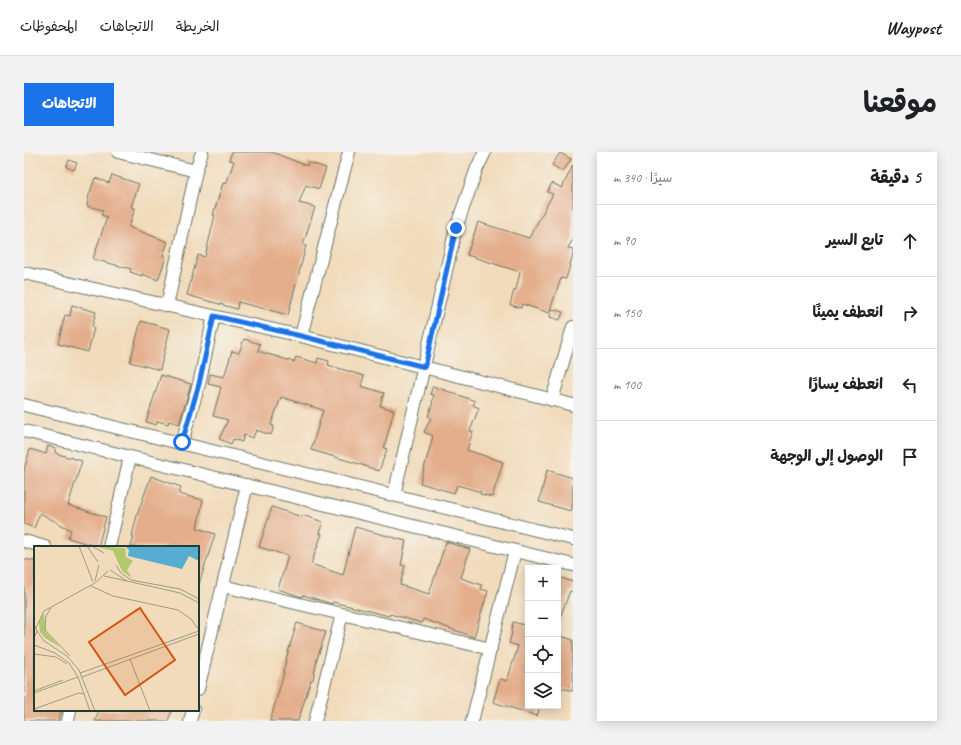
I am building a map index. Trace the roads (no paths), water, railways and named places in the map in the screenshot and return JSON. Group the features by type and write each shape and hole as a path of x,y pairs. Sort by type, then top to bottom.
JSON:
{"street":[{"path":"118,152 196,171"},
{"path":"167,306 196,171 202,152"},
{"path":"301,336 349,152"},
{"path":"394,495 425,367 456,228 477,168 485,152"},
{"path":"24,273 301,336 573,405"},
{"path":"182,442 199,384 214,316"},
{"path":"552,400 573,327"},
{"path":"24,404 573,539"},
{"path":"24,431 573,564"},
{"path":"109,546 130,457"},
{"path":"199,685 247,485"},
{"path":"24,541 42,546"},
{"path":"472,721 515,550"},
{"path":"223,586 491,649"},
{"path":"315,721 342,614"},
{"path":"68,721 70,711"},
{"path":"190,721 193,711"}]}
